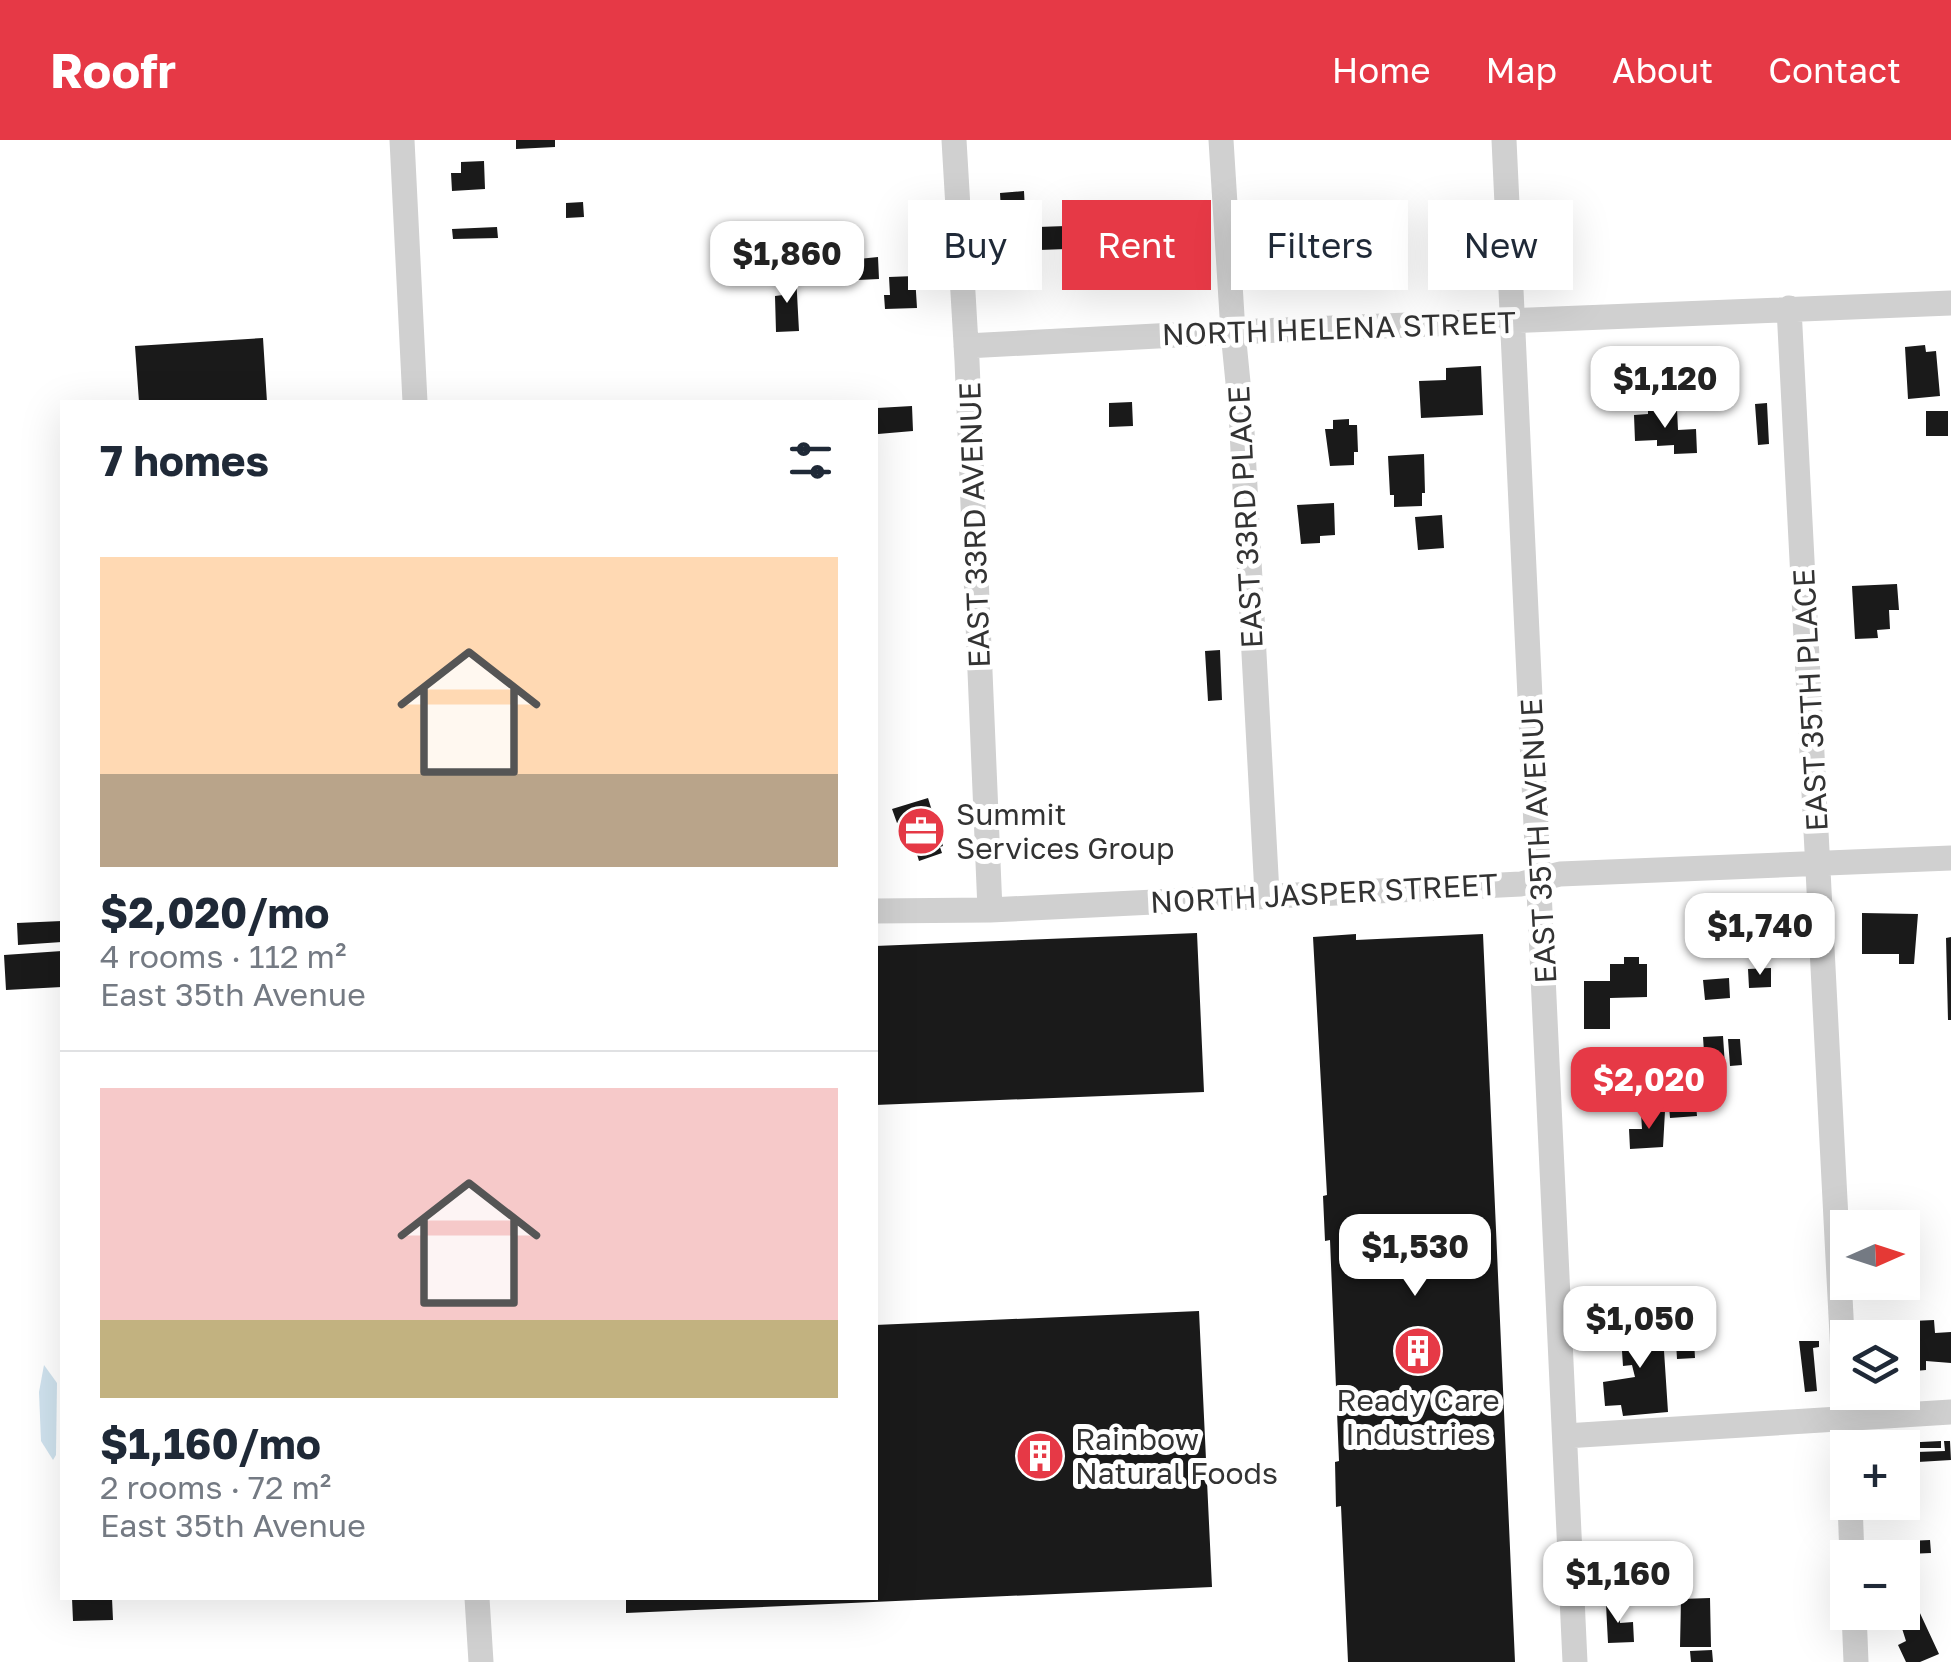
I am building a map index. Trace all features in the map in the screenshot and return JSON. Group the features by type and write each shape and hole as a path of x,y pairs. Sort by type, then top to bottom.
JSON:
{"street":[{"path":"402,140 415,400"},
{"name":"EAST 33RD AVENUE","path":"954,140 990,910"},
{"name":"EAST 33RD PLACE","path":"1220,140 1241,413 1267,894"},
{"name":"EAST 35TH AVENUE","path":"1504,140 1575,1662"},
{"name":"NORTH HELENA STREET","path":"966,346 1951,303"},
{"name":"EAST 35TH PLACE","path":"1788,308 1847,1430"},
{"name":"NORTH JASPER STREET","path":"878,911 990,910 1520,884 1560,874 1951,858"},
{"path":"1565,1436 1951,1412"},
{"path":"477,1600 481,1662"},
{"path":"1855,1630 1856,1662"}],"water":[{"path":"44,1365 57,1383 53,1460 41,1441 39,1392"}],"building":[{"path":"516,140 555,140 555,147 516,149"},
{"path":"484,161 485,189 452,191 451,173 461,173 461,162"},
{"path":"1024,191 1024,200 1000,200 1000,193"},
{"path":"583,202 584,217 566,218 566,203"},
{"path":"1062,226 1062,249 1042,250 1042,227"},
{"path":"497,227 498,238 453,239 452,229"},
{"path":"878,257 879,279 858,280 858,268 846,268 849,260"},
{"path":"782,275 796,275 799,331 776,332 775,296 783,295"},
{"path":"908,276 908,290 916,290 917,308 885,309 884,295 890,295 889,277"},
{"path":"263,338 267,400 139,400 135,346"},
{"path":"1925,345 1926,352 1936,351 1940,396 1908,399 1905,347"},
{"path":"1481,366 1483,415 1421,418 1419,381 1446,380 1446,368"},
{"path":"1132,402 1133,426 1109,427 1109,403"},
{"path":"1767,403 1769,444 1758,445 1755,404"},
{"path":"912,406 913,431 878,434 878,408"},
{"path":"1677,409 1678,430 1696,429 1697,453 1674,454 1674,445 1657,446 1657,440 1635,441 1634,415 1648,414 1648,410"},
{"path":"1926,411 1948,411 1948,436 1926,436"},
{"path":"1349,419 1349,425 1357,425 1358,452 1354,452 1354,465 1330,466 1325,429 1333,429 1333,420"},
{"path":"1424,454 1422,506 1394,507 1388,456"},
{"path":"1334,503 1335,535 1320,536 1320,543 1301,544 1297,505"},
{"path":"1442,515 1444,548 1418,550 1415,517"},
{"path":"1897,584 1899,610 1889,610 1890,629 1877,630 1878,638 1855,639 1852,586"},
{"path":"1220,650 1222,700 1208,701 1205,651"},
{"path":"928,798 942,853 919,861 909,828 905,829 902,821 897,823 892,809"},
{"path":"1734,909 1754,912 1755,946 1728,949 1727,942 1705,942 1703,915 1734,913"},
{"path":"1862,913 1918,914 1914,964 1899,964 1899,954 1862,954"},
{"path":"60,921 60,942 18,945 17,923"},
{"path":"1197,933 1204,1092 878,1105 878,946"},
{"name":"Ready Care Industries","path":"1356,934 1356,940 1483,934 1515,1662 1348,1662 1341,1506 1336,1507 1335,1462 1339,1461 1330,1240 1325,1241 1323,1196 1327,1195 1313,937"},
{"path":"1951,937 1951,1020 1948,1020 1946,938"},
{"path":"60,951 60,987 6,990 4,955"},
{"path":"1624,957 1639,957 1639,964 1647,964 1647,997 1610,998 1610,1029 1584,1029 1584,981 1610,981 1610,964 1624,964"},
{"path":"1771,968 1771,987 1749,988 1748,969"},
{"path":"1729,978 1730,998 1705,1000 1703,980"},
{"path":"1723,1036 1725,1066 1705,1067 1703,1037"},
{"path":"1728,1039 1740,1039 1742,1065 1730,1066"},
{"path":"1696,1104 1697,1116 1670,1118 1669,1106"},
{"path":"1665,1111 1663,1147 1630,1149 1629,1129 1642,1129 1641,1113"},
{"name":"Rainbow Natural Foods","path":"1199,1311 1212,1587 626,1613 626,1600 878,1600 878,1325"},
{"path":"1662,1320 1668,1412 1623,1416 1621,1405 1605,1406 1603,1382 1635,1377 1632,1365 1623,1366 1616,1325"},
{"path":"1934,1320 1935,1333 1951,1332 1951,1363 1926,1361 1926,1370 1920,1371 1920,1321"},
{"path":"1694,1341 1695,1358 1677,1359 1676,1342"},
{"path":"1799,1341 1819,1341 1819,1347 1813,1348 1817,1391 1805,1392"},
{"path":"1941,1441 1941,1448 1920,1448 1920,1442"},
{"path":"1944,1441 1950,1441 1951,1460 1920,1462 1920,1452 1945,1451"},
{"path":"1920,1540 1930,1540 1931,1553 1920,1553"},
{"path":"1710,1598 1711,1647 1680,1647 1681,1599"},
{"path":"72,1600 112,1600 113,1620 73,1621"},
{"path":"1619,1603 1620,1623 1633,1622 1634,1642 1608,1643 1606,1604"},
{"path":"1920,1613 1939,1654 1920,1662 1906,1662 1898,1645 1906,1641 1902,1630 1920,1630"},
{"path":"1712,1650 1713,1662 1691,1662 1690,1651"}],"place":[{"name":"Summit Services Group","path":"921,831"},
{"name":"Ready Care Industries","path":"1418,1351"},
{"name":"Rainbow Natural Foods","path":"1040,1456"}]}
